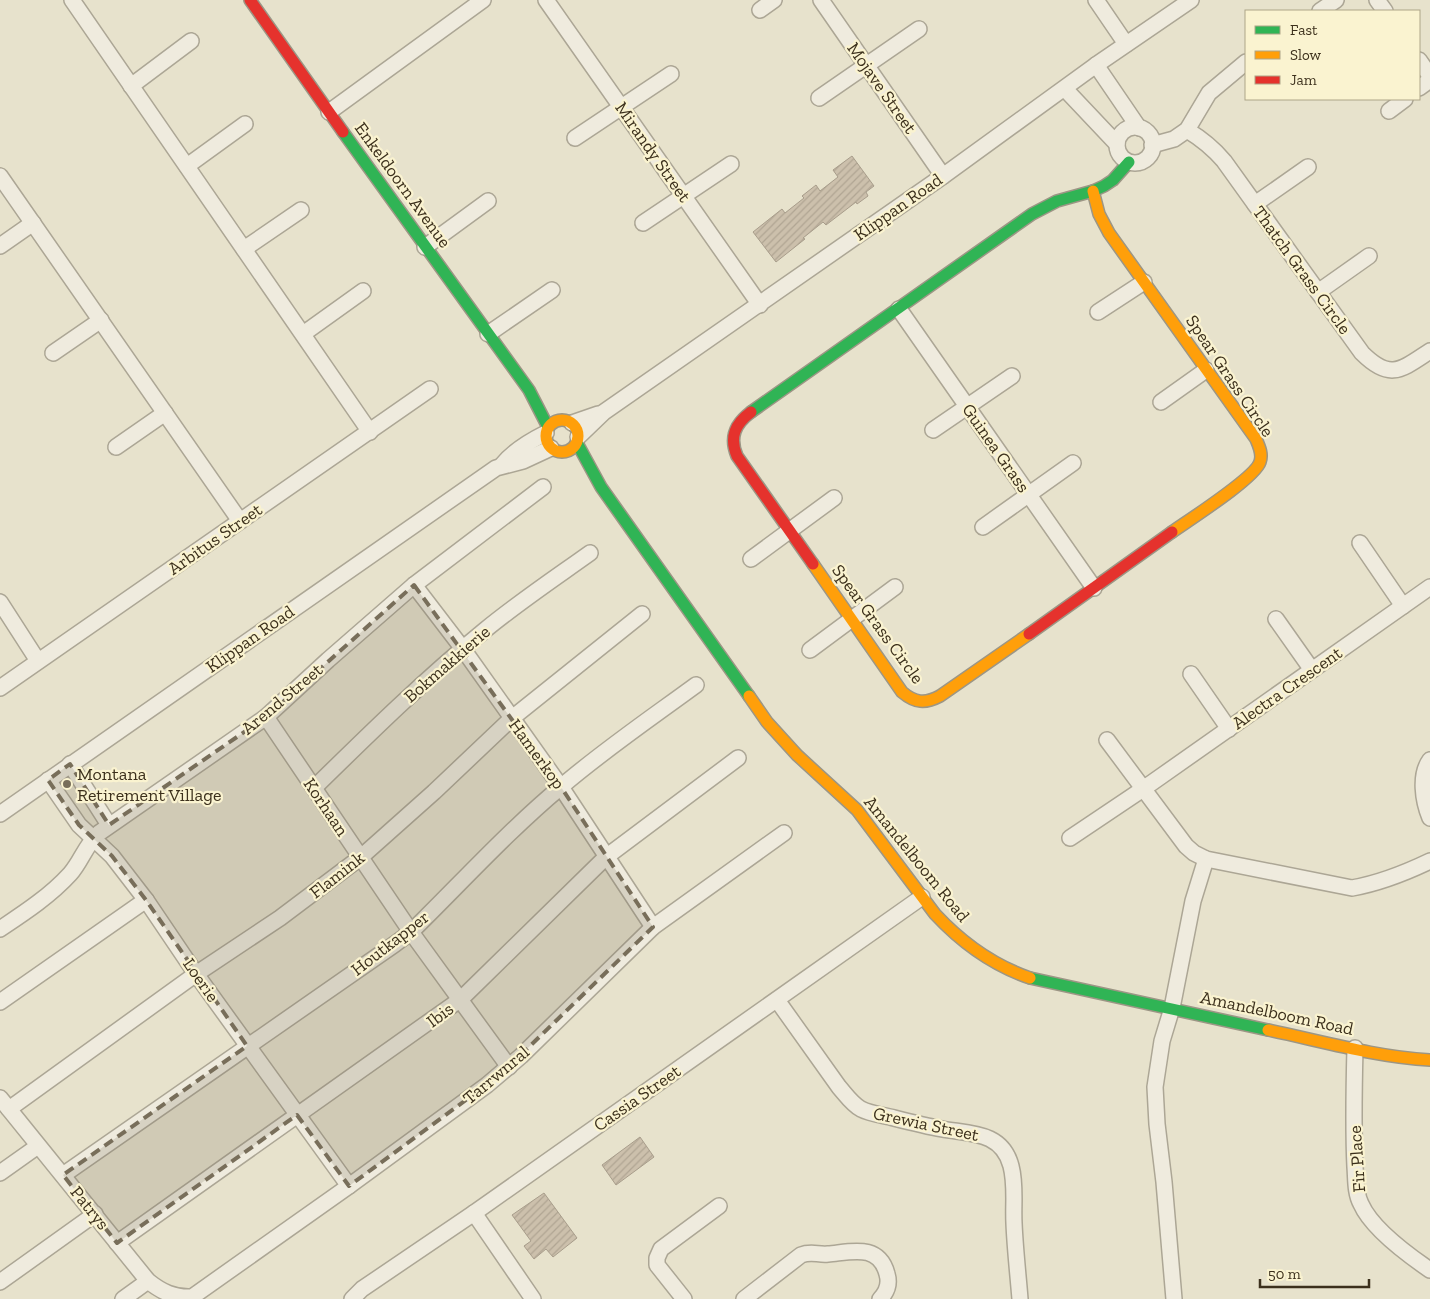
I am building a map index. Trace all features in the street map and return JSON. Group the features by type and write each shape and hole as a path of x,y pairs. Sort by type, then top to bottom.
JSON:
{"street":[{"path":"72,0 370,432"},
{"name":"Enkeldoorn Avenue","path":"250,0 529,390 572,431"},
{"path":"329,112 483,0"},
{"name":"Mirandy Street","path":"546,0 760,304"},
{"path":"760,10 774,0"},
{"name":"Mojave Street","path":"821,0 943,176"},
{"path":"1096,0 1126,44"},
{"name":"Klippan Road","path":"572,431 604,412 760,304 943,176 1096,65 1191,0"},
{"path":"1321,10 1336,0"},
{"path":"819,98 919,29"},
{"path":"131,86 191,41"},
{"path":"1420,62 1430,78 1420,87"},
{"path":"1152,145 1174,139 1187,130 1209,94 1218,84 1245,63"},
{"path":"1065,89 1117,144 1120,155 1129,162 1135,163 1145,160 1152,150 1148,134 1139,128 1096,65"},
{"path":"575,138 671,74"},
{"path":"1389,111 1404,100"},
{"path":"186,166 245,124"},
{"path":"1117,144 1122,133 1139,128"},
{"name":"Thatch Grass Circle","path":"1187,130 1213,148 1362,354 1380,369 1388,371 1397,370 1430,351"},
{"name":"Spear Grass Circle","path":"1093,191 1103,222 1256,439 1262,456 1260,464 1247,478 953,688 929,701 920,703 913,701 902,692 737,456 731,438 733,430 743,418 1032,214 1057,201 1093,191 1113,180 1129,162"},
{"path":"643,223 731,164"},
{"path":"1255,204 1308,167"},
{"path":"0,176 240,521"},
{"path":"425,246 488,201"},
{"path":"244,249 301,210"},
{"path":"0,246 33,223"},
{"path":"1318,292 1369,256"},
{"path":"1098,312 1144,282"},
{"path":"488,334 552,290"},
{"path":"303,334 363,291"},
{"name":"Guinea Grass","path":"899,309 1094,588"},
{"path":"53,353 100,320"},
{"path":"1160,402 1206,370"},
{"path":"933,430 1012,376"},
{"name":"Arbitus Street","path":"0,688 430,389"},
{"name":"Enkeldoorn Avenue","path":"529,390 547,430"},
{"path":"116,447 165,413"},
{"path":"554,422 572,431 570,450 557,450 547,441 547,430 554,422"},
{"name":"Klippan Road","path":"501,466 506,459 547,430"},
{"name":"Amandelboom Road","path":"572,431 601,487 767,722 797,755 857,810 922,897 948,928 970,948 986,959 1016,974 1035,980 1355,1048 1414,1059 1430,1060"},
{"name":"Klippan Road","path":"0,814 496,468 557,450"},
{"name":"Amandelboom Road","path":"557,450 601,487"},
{"path":"983,528 1073,463"},
{"name":"Arend Street","path":"0,929 42,900 69,875 78,865 93,838 109,825 266,717 414,585 544,487"},
{"path":"751,559 834,498"},
{"path":"1360,543 1403,606"},
{"name":"Bokmakkierie","path":"314,788 387,717 463,649 516,606 590,553"},
{"name":"Hamerkop","path":"414,585 463,649 560,787 653,928"},
{"path":"810,650 894,587"},
{"name":"Alectra Crescent","path":"1070,838 1143,789 1430,587"},
{"path":"0,602 38,661"},
{"name":"Flamink","path":"4,1104 280,918 361,858 511,719 642,614"},
{"path":"1276,619 1312,670"},
{"path":"1191,674 1229,728"},
{"name":"Houtkapper","path":"64,1175 411,932 518,825 560,787 586,765 696,685"},
{"name":"Korhaan","path":"266,717 411,932 509,1067"},
{"path":"1107,740 1186,846 1194,853 1206,858 1352,888 1394,877 1430,861"},
{"name":"Ibis","path":"118,1243 461,999 606,856 738,758"},
{"path":"1430,760 1423,780 1424,796 1430,818"},
{"path":"70,764 109,825"},
{"name":"Loerie","path":"48,780 79,825 112,856 146,900 247,1046 349,1186"},
{"name":"Tarrwnral","path":"192,1297 349,1186 509,1067 653,928 784,833"},
{"path":"1174,1299 1155,1087 1162,1041 1172,1008 1193,901 1206,858"},
{"name":"Cassia Street","path":"352,1299 362,1289 474,1213 922,897"},
{"path":"0,1002 146,900"},
{"name":"Grewia Street","path":"777,1000 839,1087 859,1108 935,1128 980,1135 992,1140 1002,1150 1011,1164 1014,1185 1014,1221 1020,1299"},
{"name":"Fir Place","path":"1355,1048 1353,1138 1356,1187 1360,1203 1367,1215 1383,1232 1430,1270"},
{"name":"Patrys","path":"4,1104 64,1175 148,1281 171,1295 181,1298 192,1297"},
{"path":"0,1173 38,1146"},
{"path":"684,1299 657,1265 656,1258 661,1250 719,1206"},
{"path":"474,1213 533,1299"},
{"path":"0,1282 95,1214"},
{"path":"744,1299 801,1255 809,1252 827,1254 851,1251 870,1254 883,1264 887,1272 888,1283 887,1290 880,1299"},
{"path":"123,1299 148,1281"}],"highlighted area":[{"path":"414,585 561,787 653,927 500,1075 349,1186 297,1115 117,1243 63,1175 247,1046 146,900 112,856 79,825 48,780 70,764 109,825 266,717"}],"building":[{"path":"852,156 874,186 866,192 868,196 857,204 856,202 826,225 823,222 776,262 753,232 782,209 785,213 804,198 802,196 816,185 820,191 838,177 833,170"},
{"path":"640,1137 654,1157 616,1185 602,1165"},
{"path":"544,1193 577,1238 553,1257 546,1249 534,1259 524,1246 531,1241 512,1215"}],"traffic: fast":[{"path":"343,132 529,390 548,427"},
{"path":"751,412 1032,214 1057,201 1104,186 1113,180 1129,162"},
{"path":"577,443 601,487 749,696"},
{"path":"1030,978 1268,1030"}],"traffic: slow":[{"path":"1093,191 1099,214 1109,233 1256,439 1260,450 1260,462 1247,478 1172,532"},
{"path":"562,420 568,421 573,425 577,430 578,436 577,442 573,447 568,451 562,452 556,451 551,447 547,442 546,436 547,430 551,425 556,421 562,420"},
{"path":"813,564 902,692 916,700 925,701 940,696 1029,634"},
{"path":"749,696 767,722 797,755 857,810 945,925 990,960 1030,978"},
{"path":"1268,1030 1389,1056 1430,1060"}],"traffic: jam":[{"path":"250,0 343,132"},
{"path":"751,412 741,421 735,431 734,443 737,456 813,564"},
{"path":"1029,634 1172,532"}],"place":[{"name":"Montana Retirement Village","path":"67,784"}]}
